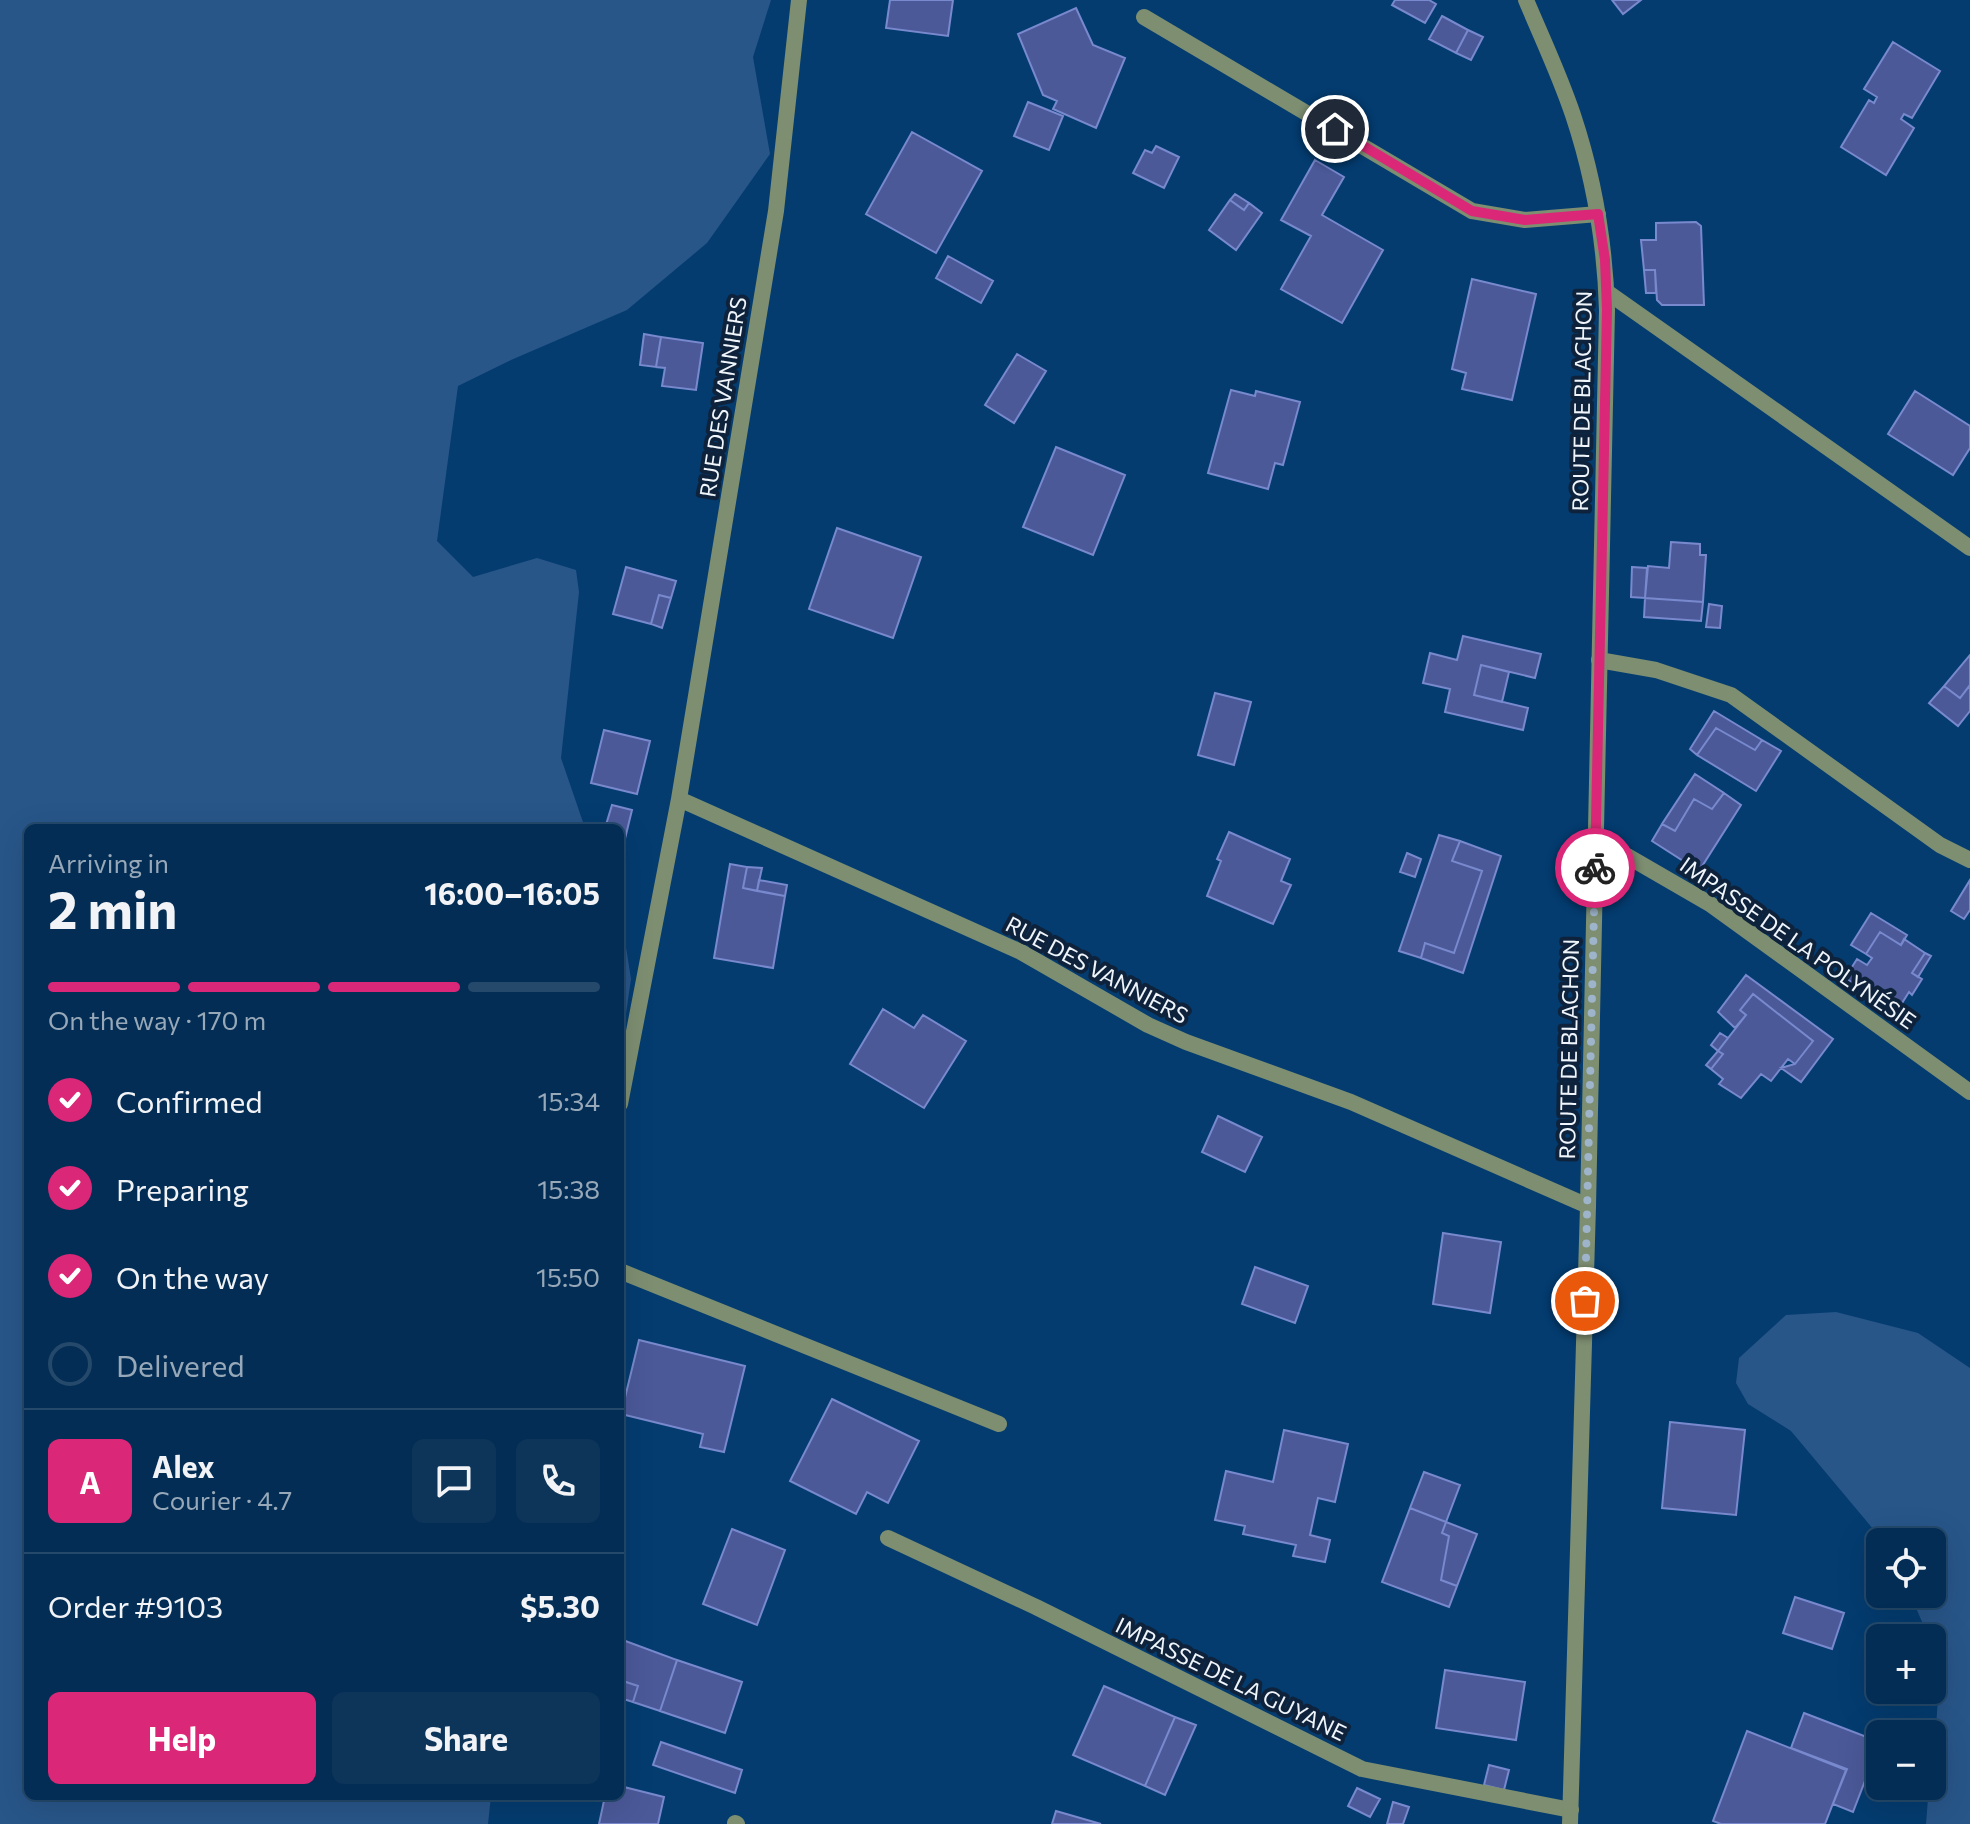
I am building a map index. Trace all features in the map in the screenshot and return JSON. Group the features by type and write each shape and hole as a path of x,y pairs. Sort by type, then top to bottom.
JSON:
{"street":[{"name":"RUE DES VANNIERS","path":"624,1083 679,799 776,211 799,0"},
{"name":"ROUTE DE BLACHON","path":"1526,0 1573,113 1587,160 1605,260 1607,292 1588,1206 1570,1817"},
{"path":"1144,17 1472,211 1525,220 1598,214"},
{"path":"1607,292 1970,548"},
{"path":"1599,660 1656,670 1731,695 1940,845 1970,860"},
{"name":"RUE DES VANNIERS","path":"679,799 1021,952 1148,1025 1351,1102 1588,1206"},
{"name":"IMPASSE DE LA POLYNÉSIE","path":"1596,838 1710,904 1970,1092"},
{"path":"624,1273 999,1424"},
{"name":"IMPASSE DE LA GUYANE","path":"888,1538 1036,1607 1362,1769 1570,1817"}],"shaded area":[{"path":"0,0 771,0 753,57 770,154 707,243 627,310 458,386 437,541 473,577 537,558 576,570 579,592 561,758 584,824 24,824 24,1800 491,1800 488,1824 0,1824"},
{"path":"624,934 631,979 624,1027"},
{"path":"1836,1312 1918,1333 1970,1368 1970,1824 1926,1824 1928,1800 1946,1800 1946,1720 1936,1720 1938,1704 1946,1704 1946,1624 1923,1624 1916,1608 1946,1608 1946,1528 1872,1528 1791,1431 1748,1404 1736,1383 1739,1358 1786,1315"}],"building":[{"path":"890,0 953,0 948,36 886,28"},
{"path":"1395,0 1429,0 1436,4 1425,23 1392,5"},
{"path":"1612,0 1641,0 1623,14"},
{"path":"1076,8 1093,45 1125,58 1096,128 1053,109 1057,101 1043,95 1018,34"},
{"path":"1442,16 1468,30 1456,53 1429,39"},
{"path":"1468,30 1483,37 1471,60 1456,53"},
{"path":"1893,42 1940,71 1912,118 1904,114 1901,119 1914,128 1886,175 1841,147 1869,100 1874,103 1877,97 1864,89"},
{"path":"1028,102 1063,116 1049,150 1014,136"},
{"path":"912,132 982,171 936,253 866,214"},
{"path":"1156,146 1179,157 1164,188 1133,173 1145,150 1152,153"},
{"path":"1315,160 1344,177 1322,215 1383,250 1342,323 1281,289 1311,236 1281,220"},
{"path":"1235,194 1249,203 1244,210 1230,200"},
{"path":"1230,200 1244,210 1249,203 1262,213 1236,250 1209,230"},
{"path":"1696,222 1701,226 1704,305 1662,305 1657,300 1655,270 1644,270 1641,240 1656,240 1656,223"},
{"path":"948,256 993,281 981,303 936,278"},
{"path":"1644,270 1655,270 1656,293 1646,293"},
{"path":"1472,279 1536,294 1512,400 1462,389 1466,373 1452,369"},
{"path":"644,334 661,337 656,367 640,365"},
{"path":"661,337 703,343 696,390 662,386 665,368 656,367"},
{"path":"1017,354 1046,371 1014,423 985,405"},
{"path":"1231,390 1255,396 1256,391 1300,402 1283,465 1275,463 1268,489 1208,473"},
{"path":"1915,391 1970,426 1970,448 1953,475 1888,434"},
{"path":"1056,447 1125,475 1093,555 1023,527"},
{"path":"837,528 921,557 893,638 809,609"},
{"path":"1671,542 1700,544 1700,555 1706,555 1703,602 1645,598 1648,566 1669,568"},
{"path":"626,567 676,581 671,598 659,595 651,624 613,614"},
{"path":"1632,567 1647,568 1645,598 1631,597"},
{"path":"659,595 671,598 662,628 651,624"},
{"path":"1645,598 1703,602 1701,621 1644,617"},
{"path":"1709,604 1722,606 1720,628 1706,627"},
{"path":"1463,636 1541,654 1535,678 1481,665 1474,695 1528,708 1523,730 1445,712 1450,689 1423,683 1430,653 1457,660"},
{"path":"1970,655 1970,685 1960,698 1944,686"},
{"path":"1481,665 1509,672 1502,702 1474,695"},
{"path":"1970,685 1970,711 1958,726 1929,703 1944,686 1960,698"},
{"path":"1215,693 1251,702 1234,765 1198,755"},
{"path":"1714,711 1762,740 1755,750 1716,728 1697,755 1690,749"},
{"path":"1716,728 1755,750 1762,740 1781,751 1756,791 1697,755"},
{"path":"604,730 650,741 637,794 591,783"},
{"path":"1695,774 1724,793 1712,809 1694,799 1675,831 1662,824"},
{"path":"1724,793 1741,805 1699,871 1652,841 1662,824 1675,831 1694,799 1712,809"},
{"path":"612,805 632,810 624,843 624,824 606,824"},
{"path":"1229,832 1290,859 1281,881 1291,885 1273,924 1207,896 1221,861 1217,859"},
{"path":"1439,835 1460,841 1452,861 1482,871 1454,953 1425,943 1421,958 1399,951"},
{"path":"1460,841 1501,856 1463,973 1421,958 1425,943 1454,953 1482,871 1452,861"},
{"path":"1407,853 1421,859 1415,877 1400,872"},
{"path":"730,864 747,867 743,888 785,896 773,968 714,958"},
{"path":"747,867 762,868 757,891 743,888"},
{"path":"759,880 787,885 785,896 757,891"},
{"path":"1970,880 1970,910 1964,919 1951,911"},
{"path":"1871,913 1907,935 1901,945 1880,932 1866,954 1851,945"},
{"path":"1880,932 1901,945 1904,939 1925,953 1912,973 1922,979 1897,1011 1879,999 1882,993 1863,981 1860,987 1845,978 1857,959 1867,965 1872,958 1866,954"},
{"path":"1925,953 1931,956 1918,977 1912,973"},
{"path":"1746,975 1833,1039 1801,1082 1781,1068 1795,1064 1813,1041 1753,994 1740,1010 1746,1015 1735,1028 1718,1012"},
{"path":"1863,981 1882,993 1879,999 1860,987"},
{"path":"1753,994 1813,1041 1795,1064 1788,1059 1771,1081 1761,1074 1741,1098 1719,1084 1723,1079 1711,1069 1723,1054 1718,1051 1746,1015 1740,1010"},
{"path":"883,1009 914,1028 923,1015 966,1041 924,1108 850,1064"},
{"path":"1720,1033 1728,1038 1718,1051 1711,1045"},
{"path":"1718,1051 1723,1054 1711,1069 1706,1065"},
{"path":"1218,1116 1262,1137 1245,1172 1202,1152"},
{"path":"1443,1233 1501,1242 1490,1313 1433,1304"},
{"path":"1255,1267 1308,1286 1295,1323 1242,1304"},
{"path":"639,1340 745,1366 724,1452 700,1447 703,1434 624,1415 624,1402"},
{"path":"832,1399 919,1441 888,1503 867,1492 856,1514 790,1481"},
{"path":"1670,1422 1745,1430 1736,1515 1662,1508"},
{"path":"1284,1430 1348,1444 1335,1502 1318,1498 1310,1535 1330,1540 1325,1562 1293,1556 1296,1545 1243,1534 1245,1526 1215,1520 1226,1471 1273,1482"},
{"path":"1424,1472 1460,1485 1446,1522 1410,1508"},
{"path":"1410,1508 1446,1522 1442,1533 1449,1536 1441,1580 1457,1586 1449,1607 1382,1582"},
{"path":"1446,1522 1477,1534 1457,1586 1441,1580 1449,1536 1442,1533"},
{"path":"732,1529 785,1550 757,1625 703,1604"},
{"path":"1795,1597 1844,1613 1832,1649 1783,1633"},
{"path":"624,1640 677,1660 660,1711 633,1702 638,1686 624,1681"},
{"path":"677,1660 742,1682 725,1733 660,1711"},
{"path":"1445,1670 1525,1682 1516,1740 1436,1728"},
{"path":"624,1681 638,1686 633,1702 624,1699"},
{"path":"1104,1686 1175,1717 1145,1786 1073,1755"},
{"path":"1804,1713 1866,1737 1866,1778 1853,1812 1833,1804 1847,1769 1791,1748"},
{"path":"1175,1717 1196,1725 1165,1795 1145,1786"},
{"path":"1747,1731 1846,1770 1825,1824 1721,1824 1713,1821"},
{"path":"661,1742 742,1770 735,1793 653,1765"},
{"path":"1489,1765 1509,1770 1504,1790 1484,1785"},
{"path":"624,1787 664,1797 658,1824 599,1824 604,1800 624,1800"},
{"path":"1357,1788 1380,1799 1370,1817 1348,1806"},
{"path":"1393,1802 1409,1807 1403,1824 1387,1824"},
{"path":"1056,1811 1101,1824 1052,1824"}],"way so far":[{"path":"1585,1301 1595,868"}],"route":[{"path":"1335,129 1472,211 1525,220 1598,214 1605,260 1607,310 1595,868"}]}
